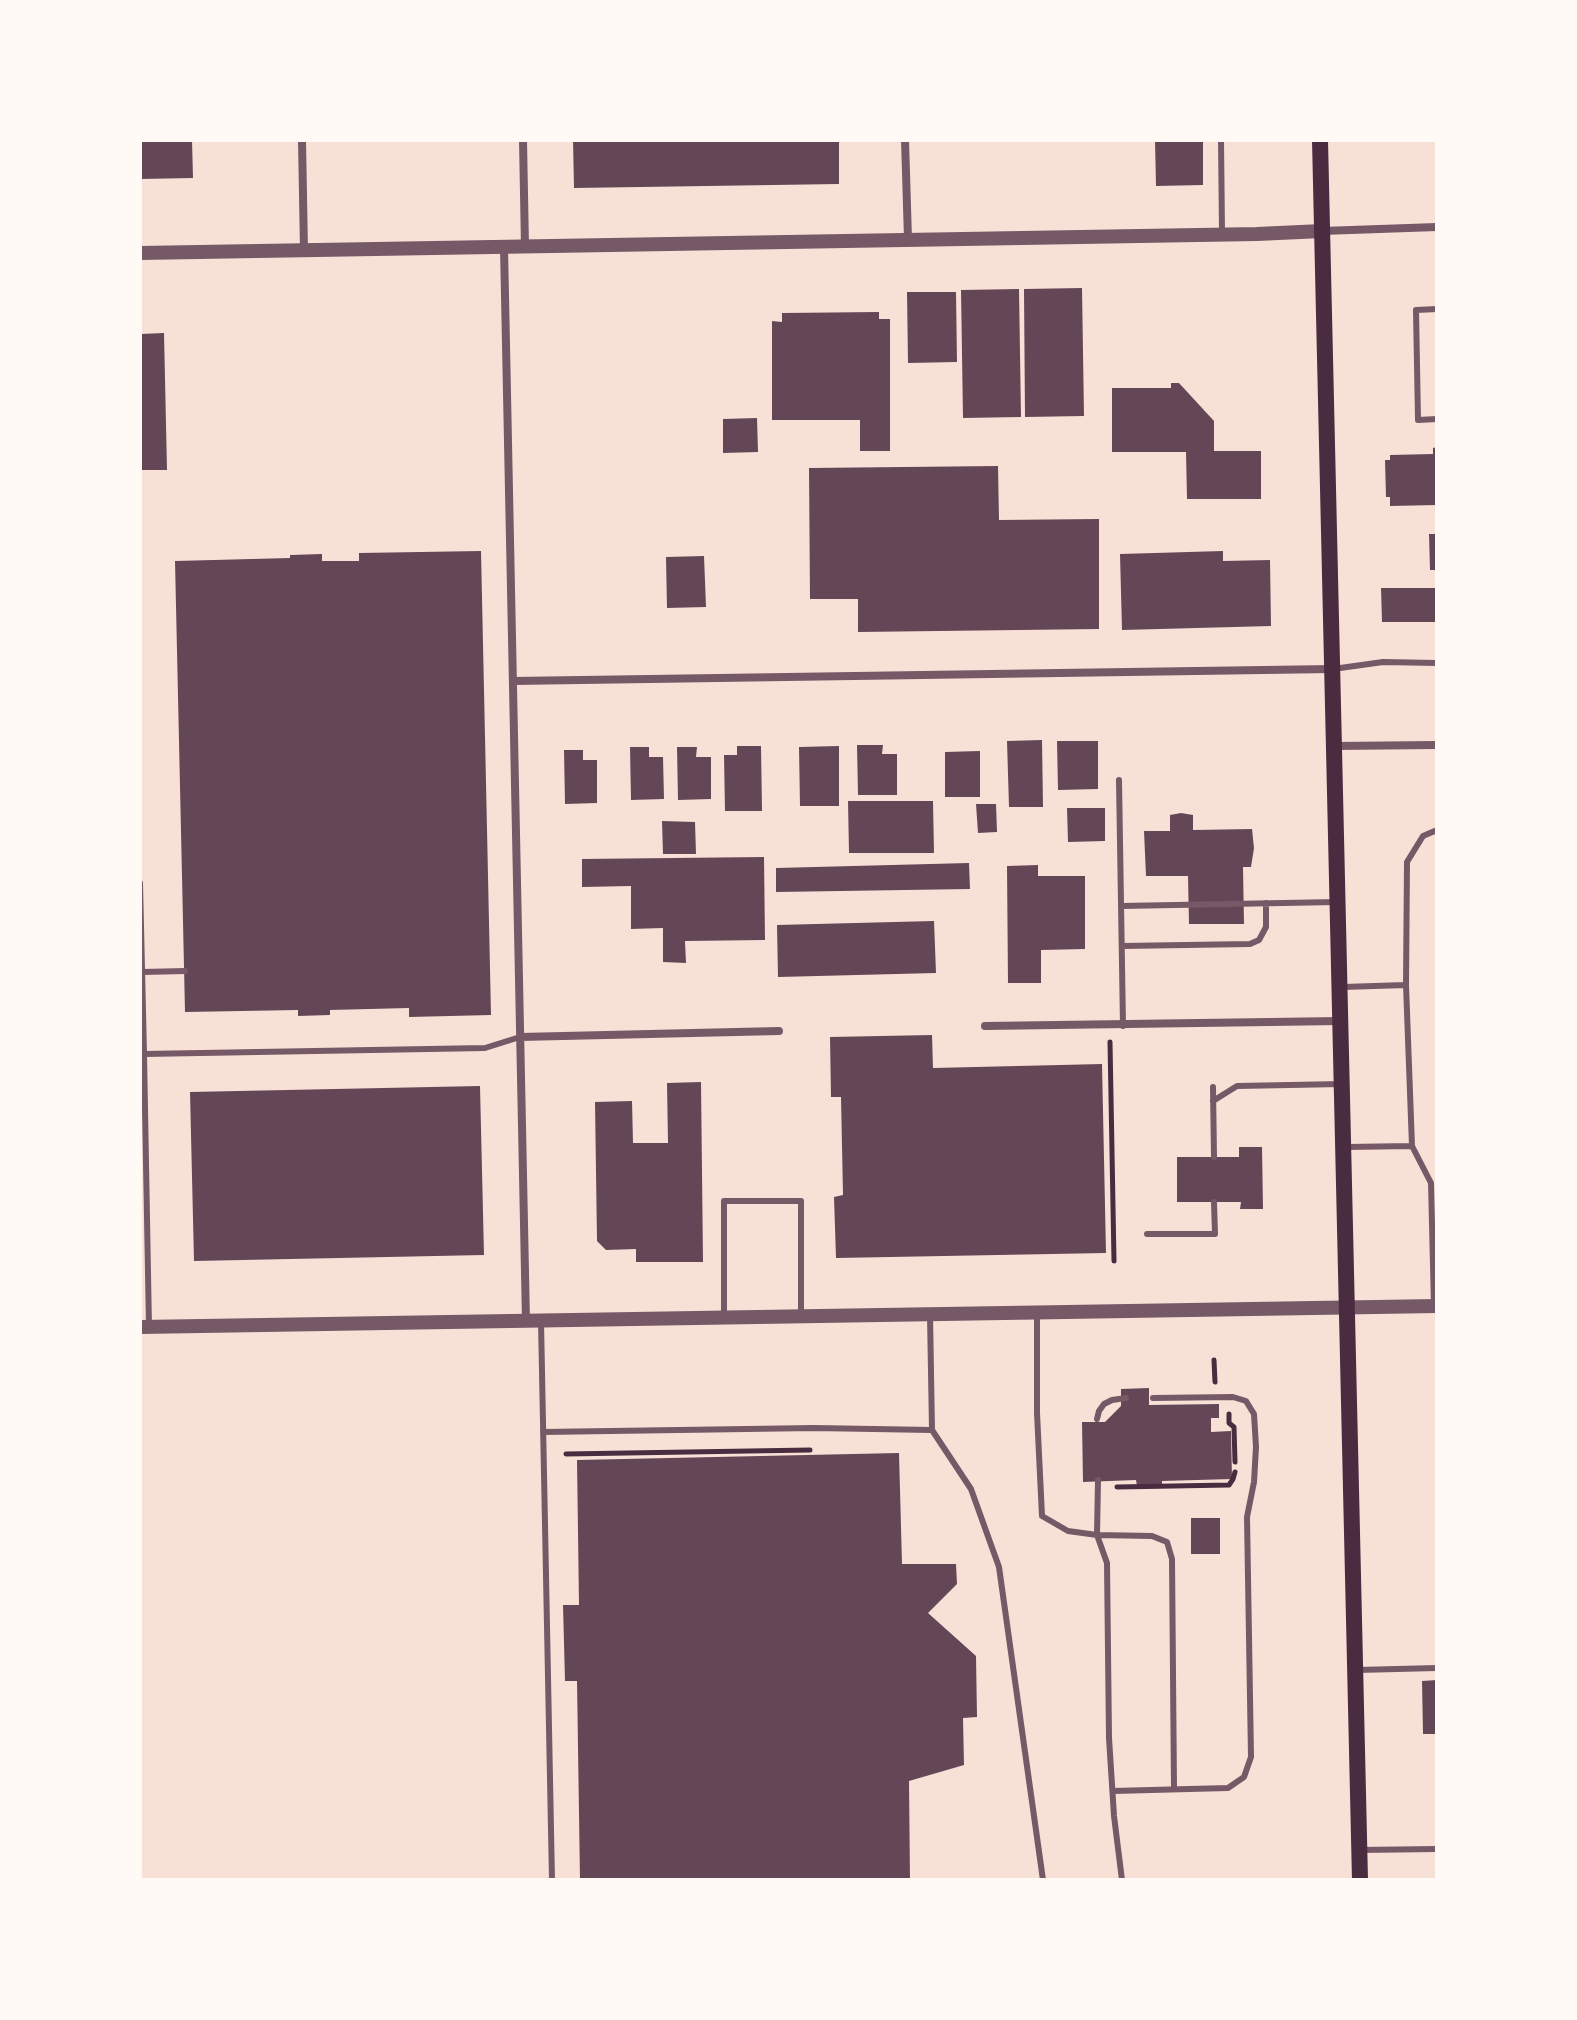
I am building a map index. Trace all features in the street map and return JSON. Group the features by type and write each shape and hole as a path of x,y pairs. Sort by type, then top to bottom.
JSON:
{"main road":[{"path":"1320,140 1360,1880"}],"street":[{"path":"302,140 304,251"},
{"path":"523,140 525,247"},
{"path":"905,140 908,239"},
{"path":"140,253 1222,234 1437,227"},
{"path":"504,247 526,1321"},
{"path":"513,681 1332,669"},
{"path":"1334,746 1437,745"},
{"path":"985,1026 1340,1021"},
{"path":"520,1037 779,1031"},
{"path":"144,1327 1436,1306"}],"lane":[{"path":"1221,140 1222,234"},
{"path":"1437,309 1416,310 1418,420 1437,419"},
{"path":"1332,669 1383,662 1437,663"},
{"path":"1119,780 1123,1026"},
{"path":"1436,1306 1434,1183 1412,1146 1406,985 1407,862 1423,836 1437,830"},
{"path":"140,883 144,1054 144,1327"},
{"path":"1121,906 1337,902"},
{"path":"1122,946 1250,944 1259,940 1266,927 1266,903"},
{"path":"142,972 185,971"},
{"path":"1339,987 1406,985"},
{"path":"144,1054 485,1048 520,1037"},
{"path":"1213,1101 1237,1086 1342,1084"},
{"path":"1213,1087 1214,1157"},
{"path":"1343,1147 1412,1146"},
{"path":"724,1317 724,1201 801,1201 801,1316"},
{"path":"1147,1234 1215,1234 1214,1202"},
{"path":"1037,1312 1037,1413 1042,1516 1068,1531 1152,1536 1167,1542 1172,1559 1174,1788"},
{"path":"930,1314 932,1430 971,1489 999,1567 1043,1880"},
{"path":"541,1321 552,1880"},
{"path":"1113,1791 1228,1788 1244,1777 1251,1757 1247,1517 1254,1482 1254,1414 1246,1401 1233,1397 1153,1398"},
{"path":"1097,1419 1104,1404 1126,1398"},
{"path":"543,1432 814,1428 932,1430"},
{"path":"1098,1480 1097,1535 1107,1563 1109,1738 1122,1880"},
{"path":"1355,1670 1437,1668"},
{"path":"1359,1850 1437,1849"}],"path":[{"path":"1110,1025 1114,1261"},
{"path":"1117,1487 1229,1485 1235,1471 1234,1427 1229,1423 1229,1405"},
{"path":"566,1454 810,1450"}],"building":[{"path":"140,140 192,140 193,178 140,179"},
{"path":"573,140 839,140 839,184 574,188"},
{"path":"1155,140 1203,140 1203,185 1156,186"},
{"path":"1082,288 1084,416 1025,417 1024,289"},
{"path":"1019,289 1021,417 963,418 961,290"},
{"path":"907,292 956,292 957,362 908,363"},
{"path":"879,312 879,319 890,319 890,451 860,451 860,420 772,420 772,321 782,322 782,313"},
{"path":"164,333 167,470 140,470 140,334"},
{"path":"1171,383 1179,383 1214,421 1214,451 1261,451 1261,499 1187,499 1186,452 1112,452 1112,388 1171,388"},
{"path":"757,418 758,452 723,453 723,419"},
{"path":"1437,447 1437,505 1390,506 1390,497 1386,497 1385,460 1390,460 1390,455 1433,454 1433,448"},
{"path":"998,466 999,520 1099,519 1099,629 858,632 858,599 810,599 809,468"},
{"path":"1429,534 1437,534 1437,570 1430,570"},
{"path":"481,551 491,1015 409,1017 409,1008 330,1010 330,1015 298,1016 298,1010 185,1012 175,561 290,558 290,555 322,554 322,561 359,561 359,553"},
{"path":"1223,551 1223,561 1270,560 1271,626 1122,630 1120,554"},
{"path":"704,556 706,607 667,608 666,557"},
{"path":"1381,588 1437,588 1437,622 1382,622"},
{"path":"1042,740 1043,807 1009,807 1007,741"},
{"path":"1057,741 1098,741 1098,789 1058,790"},
{"path":"857,745 883,745 882,754 897,754 897,795 858,795"},
{"path":"737,746 761,746 762,811 725,811 724,755 737,755"},
{"path":"839,746 839,806 800,806 799,747"},
{"path":"630,747 649,747 649,757 663,757 664,799 631,800"},
{"path":"677,747 697,747 696,757 711,757 711,799 678,800"},
{"path":"564,750 583,750 583,760 597,760 597,803 565,804"},
{"path":"980,751 980,797 945,797 945,752"},
{"path":"848,801 933,801 934,853 849,853"},
{"path":"976,804 996,804 997,832 978,833"},
{"path":"1067,808 1105,808 1105,841 1068,842"},
{"path":"1170,815 1193,815 1193,830 1252,829 1254,848 1251,867 1243,867 1244,924 1189,924 1188,876 1146,876 1144,831 1170,831"},
{"path":"662,821 695,822 696,854 663,854"},
{"path":"764,857 765,940 685,941 686,963 663,962 663,928 631,929 631,886 582,887 582,859"},
{"path":"969,863 970,889 776,892 776,868"},
{"path":"1038,865 1038,876 1085,876 1085,949 1041,950 1041,983 1008,983 1007,866"},
{"path":"934,921 936,973 778,977 777,925"},
{"path":"932,1035 933,1068 1102,1064 1106,1253 836,1258 834,1197 843,1195 841,1097 831,1097 830,1037"},
{"path":"701,1082 703,1262 636,1262 636,1249 606,1250 597,1241 595,1102 632,1101 633,1143 668,1143 667,1083"},
{"path":"480,1086 484,1255 194,1261 190,1092"},
{"path":"1239,1147 1262,1147 1263,1209 1240,1209 1241,1202 1177,1202 1177,1157 1239,1157"},
{"path":"1149,1388 1149,1405 1219,1404 1219,1418 1211,1418 1211,1432 1231,1431 1232,1479 1162,1481 1162,1485 1137,1486 1136,1480 1083,1482 1082,1422 1105,1422 1121,1406 1121,1389"},
{"path":"899,1453 902,1564 956,1564 957,1584 928,1613 976,1656 977,1717 963,1718 964,1765 909,1781 910,1880 580,1880 577,1681 565,1681 563,1605 579,1605 577,1460"},
{"path":"1191,1518 1220,1518 1220,1554 1191,1554"},
{"path":"1437,1680 1437,1734 1423,1734 1422,1681"}]}
